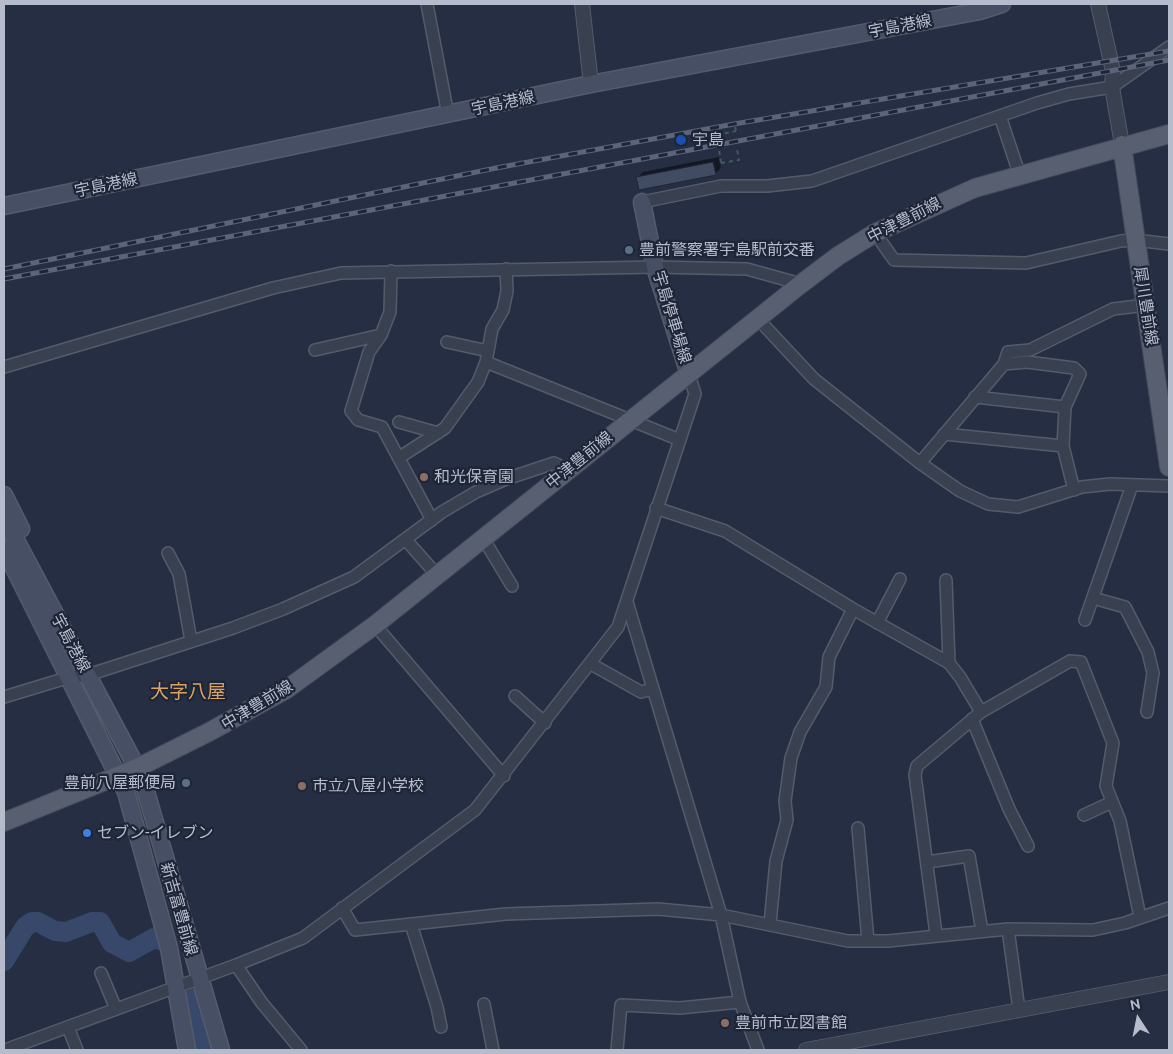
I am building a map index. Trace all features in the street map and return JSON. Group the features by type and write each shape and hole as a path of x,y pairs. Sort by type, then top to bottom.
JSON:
{"main road":[{"name":"宇島港線","path":"4,206 591,84 980,11 1002,4"},
{"name":"中津豊前線","path":"4,822 137,768 210,732 286,688 375,625 801,284 838,256 876,233 975,188 1169,134"},
{"name":"犀川豊前線","path":"1122,146 1135,240 1165,403 1169,466"},
{"name":"宇島停車場線","path":"642,202 655,267 689,374"},
{"path":"4,495 28,541 40,601"},
{"name":"宇島港線","path":"4,518 70,677 119,775"},
{"name":"宇島港線","path":"4,548 88,676 137,768"},
{"path":"4,566 40,601"},
{"name":"新吉富豊前線","path":"137,768 144,785 221,1050"},
{"name":"新吉富豊前線","path":"119,775 126,792 159,907 177,986 187,1050"}],"street":[{"path":"427,4 448,115"},
{"path":"582,4 591,84"},
{"path":"1098,4 1113,71 1112,88 1122,146"},
{"path":"642,202 721,186 766,186 812,181 1069,94 1112,88 1169,47"},
{"path":"1000,116 1020,176"},
{"path":"876,233 894,260 1012,264 1039,262 1121,241 1135,240 1169,244"},
{"path":"4,368 273,288 341,273 655,267 747,269 801,284"},
{"path":"400,457 445,428 478,382 487,356 492,329 503,310 507,291 506,269"},
{"path":"391,271 390,312 381,335 370,352 351,411 358,420 382,427 400,457 432,520"},
{"path":"920,463 1004,364 1008,352 1030,350 1113,309 1146,305"},
{"path":"758,319 814,379 920,463 960,491 988,504 1018,506 1074,490 1110,484 1169,486"},
{"path":"315,350 381,335"},
{"path":"447,342 487,356 630,420 680,440"},
{"path":"1004,364 1027,362 1074,368 1080,374 1065,407 1063,446 1074,490"},
{"path":"7,1050 236,965 303,938 475,810 504,776 618,627 695,394 689,374"},
{"path":"975,397 1065,407"},
{"path":"399,422 438,433"},
{"path":"944,434 1063,446"},
{"path":"4,697 70,677 88,676 233,628 326,592 354,577 466,497 506,478 554,463 568,470"},
{"path":"1085,620 1132,485"},
{"path":"656,508 725,531 853,610 949,663 960,677 1009,809 1028,846"},
{"path":"483,538 512,586"},
{"path":"406,540 437,575"},
{"path":"168,553 179,574 191,641"},
{"path":"877,623 900,579"},
{"path":"946,580 949,663"},
{"path":"1093,598 1125,607 1148,652 1152,673 1148,712"},
{"path":"627,602 720,915 740,1002 758,1050"},
{"path":"770,924 776,861 787,820 785,801 791,758 800,732 826,687 829,657 853,610"},
{"path":"375,625 504,776"},
{"path":"936,934 915,775 918,766 976,716 1070,661 1081,662 1113,743 1106,786 1120,821 1140,917"},
{"path":"591,664 641,692 653,689"},
{"path":"515,696 545,723"},
{"path":"1084,815 1112,802"},
{"path":"858,828 868,941"},
{"path":"927,862 969,856 982,931"},
{"path":"342,908 356,930 506,914 648,909 720,915 848,941 888,941 936,934 1008,929 1093,930 1169,908"},
{"path":"411,924 437,1007 441,1027"},
{"path":"1008,929 1019,1010"},
{"path":"236,965 262,1003 301,1050"},
{"path":"101,973 116,1009"},
{"path":"806,1050 1169,982"},
{"path":"618,1050 621,1005 680,1008 740,1002"},
{"path":"484,1004 494,1050"},
{"path":"68,1027 77,1050"}],"path":[{"path":"736,127 736,133 717,135 722,163 739,160 737,149"}],"building":[{"path":"713,162 716,175 639,190 636,177"}],"waterway":[{"path":"4,961 25,927 32,922 38,922 55,931 66,932 92,922 100,922 112,943 129,952 156,937 162,941"},
{"path":"193,999 206,1050"}],"railway":[{"path":"4,269 496,168 734,124 1169,51"},
{"path":"4,279 1169,60"}],"place":[{"name":"宇島","path":"681,140"},
{"name":"豊前警察署宇島駅前交番","path":"629,250"},
{"name":"和光保育園","path":"424,477"},
{"name":"豊前八屋郵便局","path":"186,783"},
{"name":"市立八屋小学校","path":"302,786"},
{"name":"セブン-イレブン","path":"87,833"},
{"name":"豊前市立図書館","path":"725,1023"}],"district":[{"name":"大字八屋","path":"188,692"}]}
